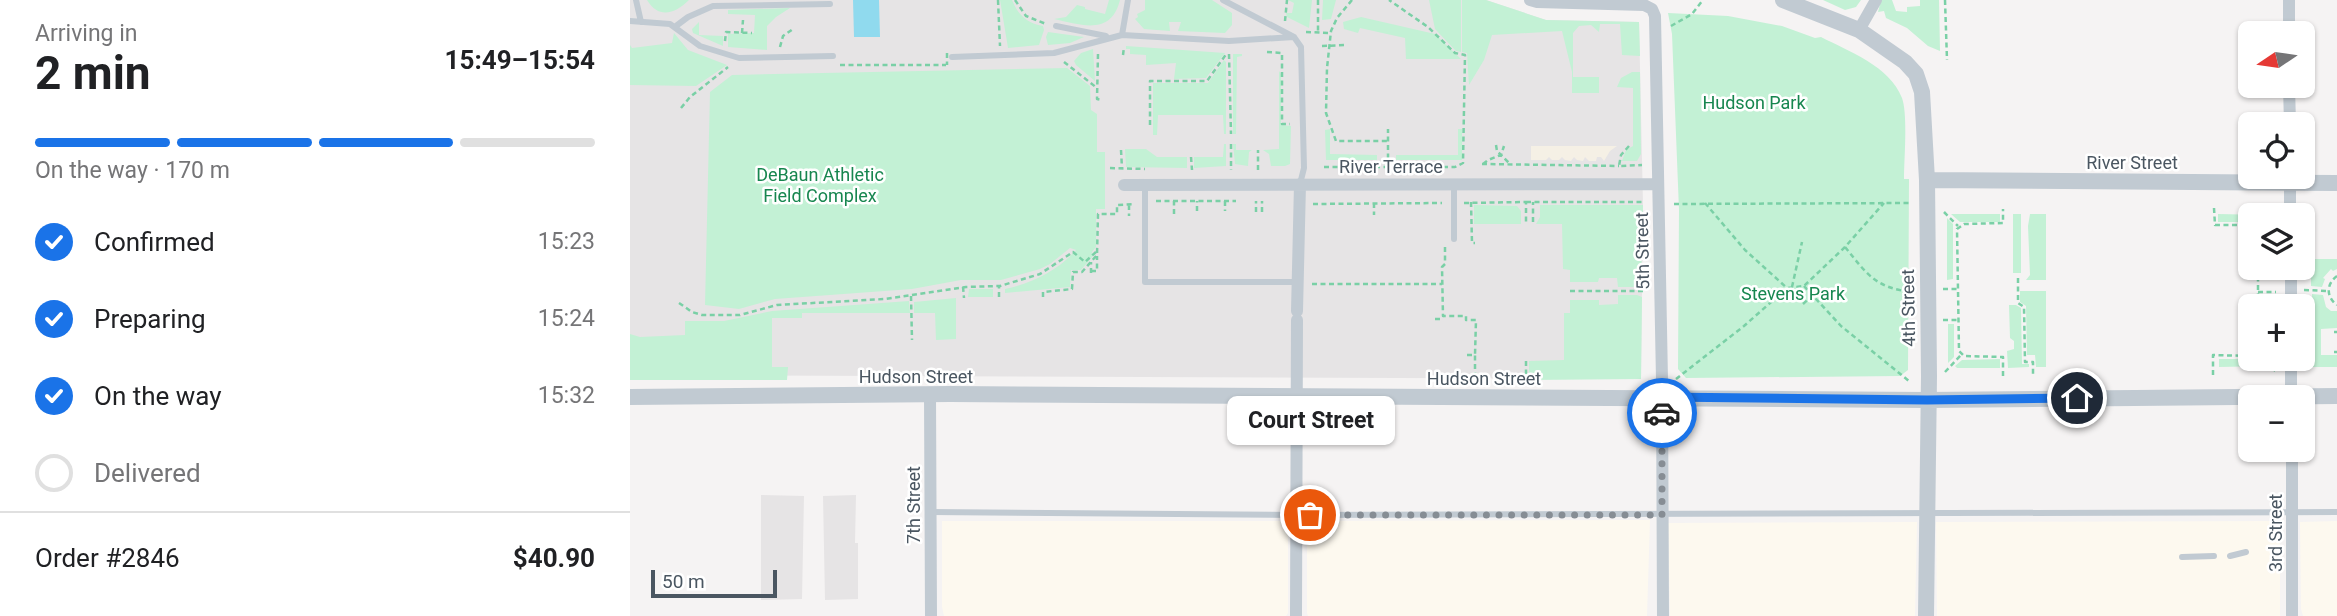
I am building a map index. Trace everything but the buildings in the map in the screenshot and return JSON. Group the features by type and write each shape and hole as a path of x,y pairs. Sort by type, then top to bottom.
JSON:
{"street":[{"name":"5th Street","path":"1530,0 1644,5 1652,9 1656,27 1663,616"},
{"name":"4th Street","path":"1783,0 1859,30 1905,62 1916,74 1922,92 1927,180 1929,376 1926,616"},
{"path":"1859,30 1876,0"},
{"path":"2289,0 2289,21"},
{"name":"River Street","path":"1927,180 2238,180"},
{"name":"River Street","path":"2315,182 2337,183"},
{"path":"1296,616 1300,184"},
{"name":"River Terrace","path":"1124,185 1658,184"},
{"name":"Hudson Street","path":"630,397 930,395 1927,400 2238,397"},
{"name":"7th Street","path":"930,395 931,616"},
{"name":"Hudson Street","path":"2315,396 2337,396"},
{"name":"3rd Street","path":"2292,462 2292,616"}],"lane":[{"path":"636,0 641,22"},
{"path":"1122,35 1128,0"},
{"path":"1223,0 1299,42 1302,52 1304,169 1300,184"},
{"path":"676,26 688,17 713,6 830,5"},
{"path":"630,21 676,26 693,42 739,58 833,57"},
{"path":"1056,26 1108,37"},
{"path":"949,55 1054,53 1122,35 1229,41 1294,37"},
{"path":"1454,183 1454,239"},
{"path":"1145,185 1145,282 1297,282"},
{"path":"930,512 1297,515 2337,512"},
{"path":"2230,556 2246,552"},
{"path":"2182,557 2214,556"}],"path":[{"path":"998,0 1000,21"},
{"path":"1015,0 1026,16 1047,25 1040,54"},
{"path":"1318,0 1318,33"},
{"path":"1352,0 1337,18 1331,31 1326,113 1336,141 1388,141"},
{"path":"1324,167 1462,165 1465,55 1455,53 1429,27 1389,0"},
{"path":"1668,27 1692,14 1703,0"},
{"path":"1945,0 1947,60"},
{"path":"1284,21 1285,1"},
{"path":"742,33 743,20"},
{"path":"781,57 781,40 793,29"},
{"path":"725,48 726,32 752,33"},
{"path":"1098,40 1097,99 1102,100"},
{"path":"1123,55 1124,44"},
{"path":"1322,46 1346,45"},
{"path":"1150,125 1148,81 1207,81 1228,50 1231,134"},
{"path":"1260,51 1282,53 1282,124 1293,124"},
{"path":"1054,53 1097,88"},
{"path":"947,65 949,55"},
{"path":"681,108 690,97 739,58"},
{"path":"828,65 954,65"},
{"path":"1388,129 1388,167"},
{"path":"1231,144 1231,170"},
{"path":"1496,145 1510,164"},
{"path":"1501,155 1504,146"},
{"path":"1619,166 1621,156 1629,146"},
{"path":"1121,150 1122,168"},
{"path":"1258,150 1258,170 1269,170"},
{"path":"1501,155 1483,164 1642,164"},
{"path":"1190,164 1191,158"},
{"path":"1091,262 1091,272 1097,271 1098,214 1117,214 1117,205 1145,201 1271,200"},
{"path":"1174,201 1174,214"},
{"path":"1197,201 1197,211"},
{"path":"1225,201 1225,211"},
{"path":"1256,201 1256,212"},
{"path":"1262,201 1262,212"},
{"path":"1312,204 1441,202 1445,208"},
{"path":"1460,202 1643,202"},
{"path":"1471,202 1472,243 1475,243"},
{"path":"1526,202 1526,224"},
{"path":"1533,202 1533,222"},
{"path":"1676,379 1744,326 1787,288 1804,286 1845,247 1884,202"},
{"path":"1374,203 1374,215"},
{"path":"1705,203 1745,250 1787,288"},
{"path":"1674,204 1912,203"},
{"path":"1129,205 1129,216"},
{"path":"1958,226 2003,223 2003,208"},
{"path":"2214,208 2215,225 2238,225"},
{"path":"1944,212 1958,226 1958,320 1961,355"},
{"path":"1443,316 1445,238"},
{"path":"1792,287 1802,242"},
{"path":"1845,247 1869,277 1882,286 1912,292"},
{"path":"679,303 702,315 740,315 777,305 911,296 963,287 999,286 1040,274 1073,252 1085,262 1097,253"},
{"path":"1043,297 1043,292 1072,289 1073,272 1082,272 1097,253"},
{"path":"2337,276 2330,282 2329,291 2330,298 2337,304"},
{"path":"2018,278 2018,303 2024,307 2025,362 2033,362 2033,377"},
{"path":"2258,280 2258,292 2277,292"},
{"path":"1312,284 1442,284"},
{"path":"999,286 999,297"},
{"path":"1804,286 1841,326 1909,381"},
{"path":"963,287 964,298"},
{"path":"1943,289 1958,289"},
{"path":"2310,290 2329,291"},
{"path":"1570,291 1646,291"},
{"path":"1803,304 1813,295"},
{"path":"911,296 912,340"},
{"path":"1435,319 1466,314 1466,320 1476,320 1475,383"},
{"path":"1943,320 1958,320"},
{"path":"1467,355 1475,355"},
{"path":"1944,372 1961,355 2003,357 2003,376"},
{"path":"2213,375 2213,355 2238,356"},
{"path":"1526,361 1526,383"}],"shaded area":[{"path":"630,0 1486,0 1546,20 1639,22 1643,205 1641,379 630,375"},
{"path":"761,495 804,496 802,599 761,600"},
{"path":"856,495 858,599 825,600 823,496"},
{"path":"1650,520 1647,616 1308,616 1307,613 1307,521"},
{"path":"942,521 1288,521 1288,613 1286,616 944,616"},
{"path":"2280,521 2280,616 1937,616 1936,522"},
{"path":"2337,521 2337,616 2303,616 2300,522"},
{"path":"1917,522 1915,616 1670,616 1668,523"}],"green space":[{"path":"647,0 689,0 673,11 662,12"},
{"path":"1000,0 1012,0 1024,18 1043,26 1039,45 1008,48"},
{"path":"1109,0 1120,0 1116,11 1103,23 1085,25 1054,19 1066,17 1077,5 1105,14"},
{"path":"1145,0 1212,0 1232,13 1232,25 1225,33 1178,31 1181,22 1169,22 1170,31 1144,29 1135,19 1137,14 1145,10"},
{"path":"1288,0 1312,0 1309,28 1287,17 1286,13 1292,13 1294,3"},
{"path":"1323,0 1336,0 1331,19 1322,20"},
{"path":"1429,0 1461,0 1461,52 1456,51 1435,29"},
{"path":"1462,0 1486,0 1546,20 1639,22 1640,56 1622,55 1620,24 1600,24 1599,32 1591,25 1579,26 1573,33 1573,77 1599,77 1599,93 1572,93 1572,72 1562,31 1492,35 1484,60 1469,85 1467,53 1462,52"},
{"path":"1823,0 1861,0 1856,7 1845,10"},
{"path":"1881,0 1892,0 1896,11 1907,12 1907,7 1920,6 1920,0 1939,0 1940,51 1928,46 1907,28 1886,18 1884,11 1878,12"},
{"path":"790,8 767,26 767,50 728,47 728,34 754,33 755,15 728,14 728,10"},
{"path":"1668,13 1728,16 1782,26 1815,38 1821,37 1878,68 1896,87 1904,106 1904,179 1909,179 1908,370 1900,376 1686,378 1678,369 1679,210 1672,34"},
{"path":"1361,17 1435,34 1461,59 1406,59 1405,38 1360,28 1358,33 1344,29 1343,22"},
{"path":"699,22 699,35 723,36 723,46 693,33 692,29"},
{"path":"1048,32 1084,37 1070,43 1048,45"},
{"path":"674,33 688,50 727,65 696,86 630,85 630,45 632,48 672,43"},
{"path":"1126,46 1225,53 1206,78 1174,79 1176,63 1146,65 1146,55 1130,54 1130,49 1126,49"},
{"path":"1093,49 1095,81 1074,61 1081,53"},
{"path":"1233,54 1242,54 1237,57 1236,134 1233,134"},
{"path":"1224,60 1226,134 1223,115 1158,115 1157,135 1153,135 1153,83 1208,83"},
{"name":"DeBaun Athletic Field Complex","path":"1067,68 1090,86 1091,110 1097,114 1097,152 1105,152 1105,209 1096,209 1096,247 1092,252 1093,256 1081,270 1071,270 1070,287 1005,293 1005,289 1035,280 1053,270 1076,250 1070,248 1040,269 1001,280 961,280 912,289 775,299 739,309 705,305 710,92 732,75"},
{"path":"1279,71 1281,125 1291,126 1290,164 1271,166 1269,154 1263,150 1279,149"},
{"path":"1632,72 1640,72 1641,154 1637,161 1622,161 1626,150 1633,146 1633,88 1617,87 1621,78"},
{"path":"1330,129 1330,154 1377,155 1377,160 1326,160 1325,130"},
{"path":"1458,129 1462,129 1462,160 1396,160 1396,155 1458,155"},
{"path":"1224,144 1226,166 1194,168 1194,157 1223,157"},
{"path":"1233,144 1236,144 1236,150 1252,150 1249,152 1248,166 1235,164"},
{"path":"1125,149 1146,149 1157,157 1187,157 1187,168 1126,167"},
{"path":"1474,205 1517,206 1521,211 1521,224 1474,224"},
{"path":"1540,205 1643,205 1641,284 1636,287 1618,287 1617,278 1599,278 1598,282 1570,282 1570,270 1563,269 1562,224 1536,224 1540,217"},
{"path":"1951,214 2000,214 2000,222 1960,222"},
{"path":"2013,214 2021,214 2021,273 2013,273"},
{"path":"2030,214 2046,214 2046,280 2026,280 2030,275"},
{"path":"2218,214 2238,214 2238,222 2218,222"},
{"path":"1947,218 1953,224 1953,279 1947,280"},
{"path":"2315,259 2337,259 2337,269 2331,269 2323,278 2322,287 2311,286 2311,280 2315,280"},
{"path":"969,289 993,289 993,297 968,297"},
{"path":"2020,291 2046,291 2046,367 2036,367 2035,355 2027,355 2026,306 2020,302"},
{"path":"2315,294 2323,295 2326,307 2337,311 2337,328 2321,329 2321,355 2337,355 2337,367 2315,367"},
{"path":"1618,295 1642,297 1641,379 1529,380 1529,361 1564,360 1564,313 1570,313 1570,300 1599,300 1599,305 1618,304"},
{"path":"956,298 956,339 936,340 935,313 914,313 914,302"},
{"path":"909,301 910,313 802,313 802,318 772,318 772,367 788,367 787,380 630,380 630,334 640,337 685,335 685,321 724,321 772,311"},
{"path":"2009,305 2021,308 2022,364 2029,364 2029,367 2008,368 2007,351 2014,349 2014,341 2010,338"},
{"path":"1948,324 1954,324 1954,357 1948,363"},
{"path":"2000,359 2000,368 1955,366 1962,360"},
{"path":"2219,359 2238,359 2238,367 2219,367"}],"sand":[{"path":"1531,146 1617,146 1604,161 1601,157 1597,157 1596,161 1589,161 1585,157 1583,161 1574,157 1571,161 1562,157 1559,160 1549,157 1546,160 1531,160"}],"water":[{"path":"853,0 879,0 880,37 854,37"}],"way so far":[{"path":"1310,515 1662,515 1662,413"}],"place":[{"name":"Court Street","path":"1310,515"}],"route":[{"path":"1662,413 1662,397 1927,400 2077,398"}],"park label":[{"name":"Hudson Park","path":"1754,102"},
{"name":"Stevens Park","path":"1793,293"}]}
